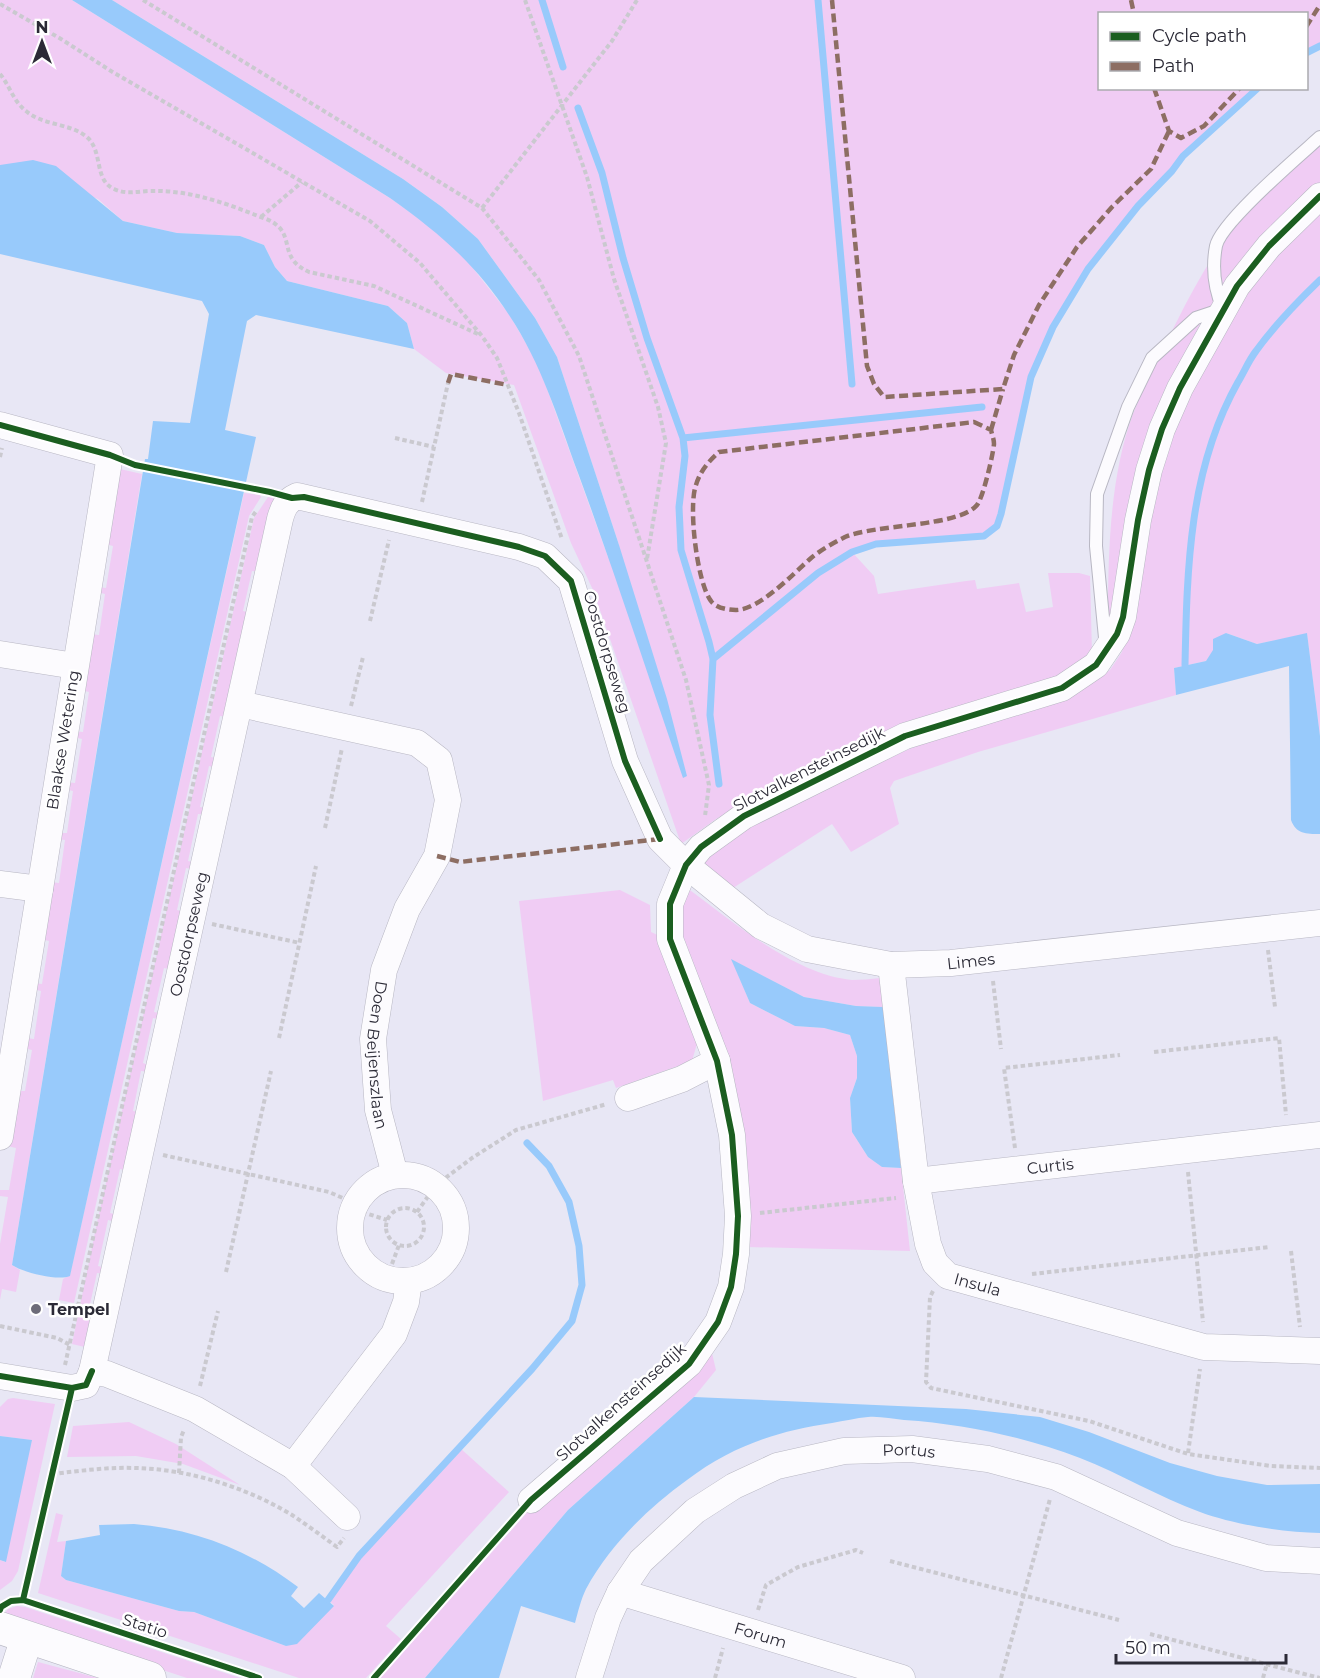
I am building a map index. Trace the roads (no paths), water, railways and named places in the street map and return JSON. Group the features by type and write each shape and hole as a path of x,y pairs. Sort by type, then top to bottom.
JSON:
{"street":[{"name":"Slotvalkensteinsedijk","path":"531,1500 689,1364 718,1322 731,1287 738,1216 732,1135 717,1061 670,939 670,904 693,856 744,816 905,736 1062,688 1096,665 1107,653 1118,634 1123,617 1143,496 1162,429 1180,388 1237,286 1269,246 1320,196"},
{"name":"Blaakse Wetering","path":"0,425 110,455 1,1124"},
{"name":"Oostdorpseweg","path":"94,1362 280,519 288,502 297,496 304,496 519,547 545,556 571,581 625,762 660,839"},
{"path":"0,654 75,666"},
{"name":"Doen Beijenszlaan","path":"240,704 417,743 439,760 448,800 437,856 407,909 384,970 373,1039 378,1110 395,1175"},
{"name":"Limes","path":"660,839 693,856 761,926 807,949 891,965 951,963 1320,923"},
{"path":"0,884 40,889"},
{"name":"Insula","path":"891,965 918,1188 928,1244 935,1263 948,1276 1204,1347 1311,1350"},
{"path":"628,1098 682,1079 717,1061"},
{"name":"Curtis","path":"918,1188 1018,1169 1320,1135"},
{"path":"395,1175 418,1176 436,1185 447,1197 454,1211 457,1226 455,1242 449,1257 438,1269 424,1277 409,1281 387,1279 374,1273 355,1251 351,1237 350,1223 353,1209 364,1192 380,1180 395,1175"},
{"path":"292,1467 394,1334 406,1302 409,1281"},
{"path":"0,1376 72,1388 86,1385 94,1362 107,1374 195,1409 292,1467 347,1517"},
{"name":"Portus","path":"589,1678 608,1618 620,1592 641,1561 695,1511 734,1486 777,1467 844,1451 912,1449 988,1459 1056,1477 1177,1533 1266,1558 1320,1561"},
{"name":"Forum","path":"620,1592 741,1628 843,1669 902,1678"},
{"path":"14,1678 13,1633 150,1678"}],"lane":[{"path":"1107,653 1103,632 1096,546 1097,494 1128,407 1152,358 1196,318 1223,309 1216,291 1216,244 1225,230 1261,190 1320,137"}],"water":[{"path":"72,0 112,0 403,179 442,207 478,239 535,318 557,357 667,699 687,776 683,778 605,548 548,391 520,333 483,280 455,250 390,198"},
{"path":"33,160 56,166 123,221 177,233 240,236 264,245 275,267 287,281 388,306 407,323 414,349 256,315 247,321 225,430 256,437 70,1276 58,1278 32,1273 12,1265 145,459 148,459 153,421 190,423 209,314 202,301 0,254 0,165"},
{"path":"1226,633 1257,644 1307,633 1320,736 1320,834 1299,831 1291,820 1289,666 1176,695 1174,668 1206,661 1213,650 1213,639"},
{"path":"731,959 804,997 856,1006 883,1007 901,1168 882,1167 868,1157 852,1132 850,1098 857,1078 857,1056 850,1035 824,1028 795,1026 750,1003"},
{"path":"694,1397 966,1409 1040,1417 1089,1432 1170,1463 1217,1476 1267,1485 1320,1484 1320,1533 1259,1527 1214,1517 1080,1458 1016,1438 949,1425 877,1417 859,1418 792,1430 756,1442 721,1458 687,1480 630,1529 606,1557 586,1589 575,1623 521,1606 499,1678 425,1678 568,1510"},
{"path":"0,1436 32,1440 6,1562 0,1560"},
{"path":"134,1524 200,1536 241,1552 298,1587 291,1596 304,1608 319,1593 334,1606 297,1644 286,1646 194,1612 179,1611 66,1580 61,1576 66,1541 100,1535 99,1525"}],"waterway":[{"path":"542,0 563,67"},
{"path":"818,0 852,384"},
{"path":"1308,52 1320,46"},
{"path":"713,659 818,573 852,552 876,544 984,536 997,526 1031,377 1053,327 1088,269 1138,206 1172,171 1183,156 1256,90"},
{"path":"578,108 602,173 623,258 647,338 683,438 685,456 679,507 681,550 713,659 710,715 719,784"},
{"path":"1185,665 1190,556 1200,484 1209,449 1222,415 1253,355 1295,305 1320,280"},
{"path":"683,438 982,407"},
{"path":"328,1600 359,1556 532,1369 572,1321 582,1285 579,1246 569,1202 549,1166 527,1143"}],"place":[{"name":"Tempel","path":"36,1309"}]}
